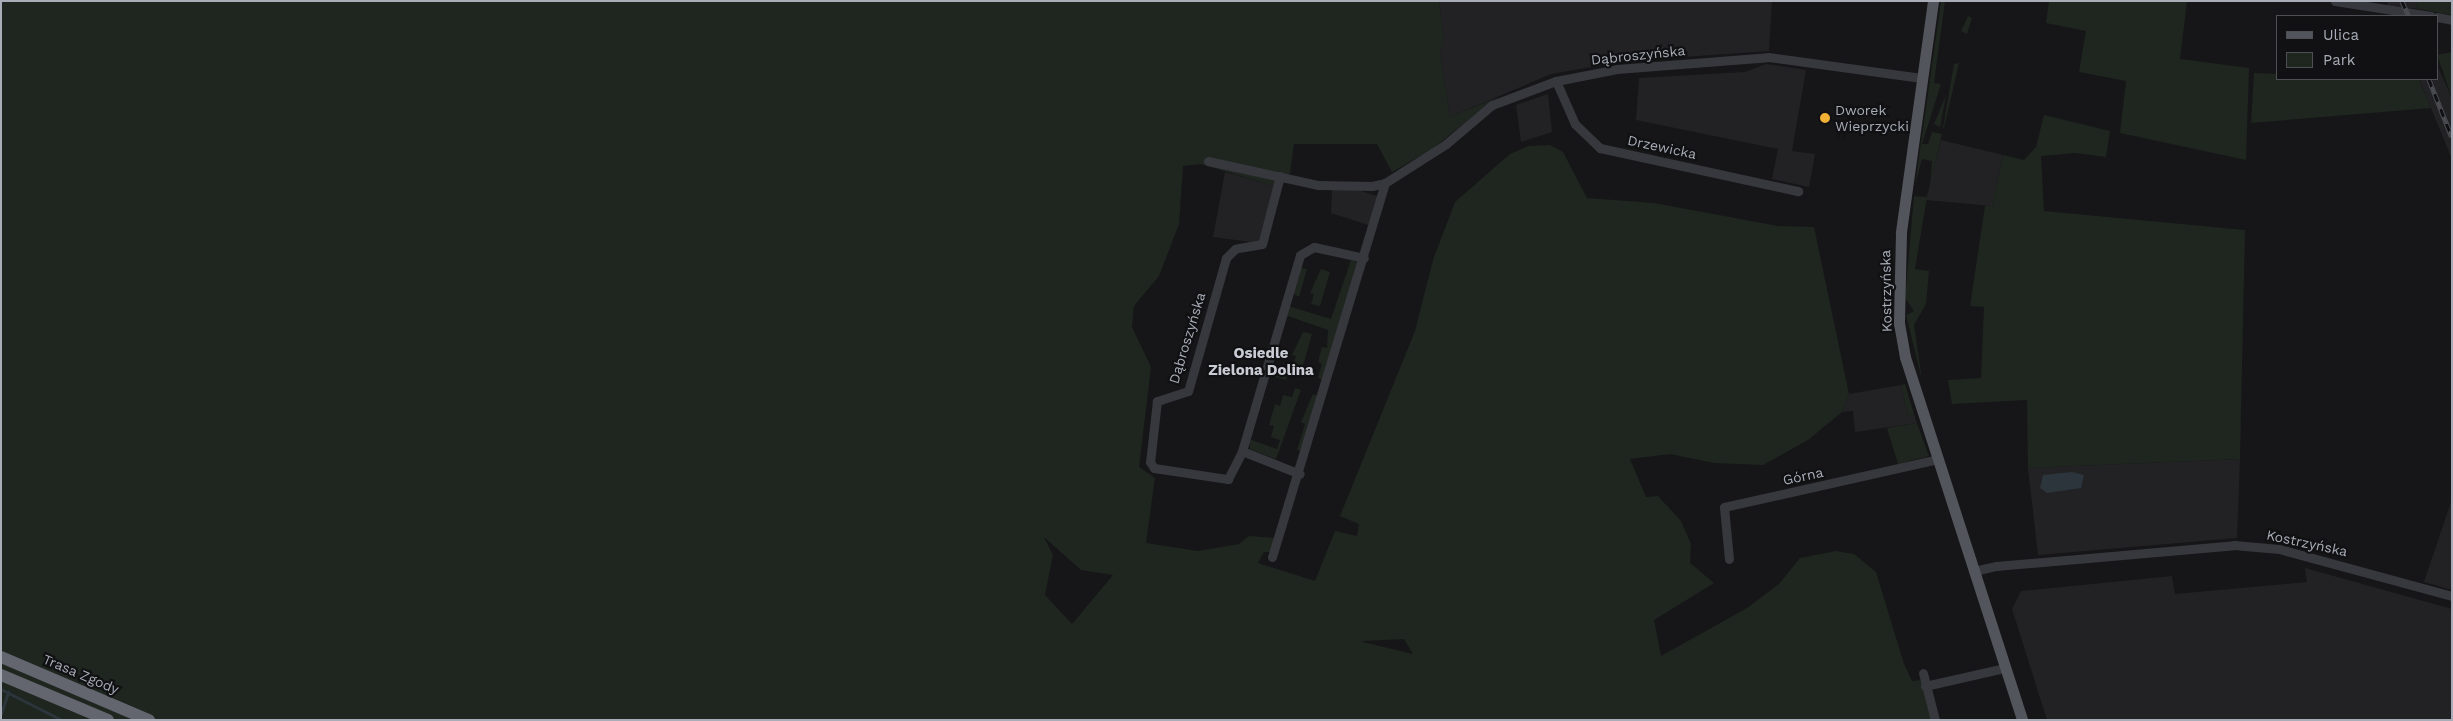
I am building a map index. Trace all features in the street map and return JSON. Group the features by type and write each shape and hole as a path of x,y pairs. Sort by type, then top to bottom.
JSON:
{"highway":[{"name":"Trasa Zgody","path":"1,657 149,720"},
{"path":"1,675 108,720"}],"main road":[{"name":"Kostrzyńska","path":"1933,1 1903,219 1898,305 1905,357 2022,720"}],"street":[{"path":"2336,1 2425,15"},
{"path":"2438,17 2452,20"},
{"name":"Dąbroszyńska","path":"1385,183 1446,144 1492,106 1556,81 1617,69 1768,56 1922,78"},
{"name":"Drzewicka","path":"1556,81 1575,124 1600,148 1798,191"},
{"path":"1208,161 1318,185 1385,183 1300,474 1272,557"},
{"name":"Dąbroszyńska","path":"1280,176 1262,244 1235,249 1226,258 1188,391 1157,401 1150,462 1158,471 1221,481 1234,472 1242,451 1300,255 1314,246 1364,258"},
{"path":"1242,451 1300,474"},
{"name":"Górna","path":"1729,559 1724,507 1938,458"},
{"name":"Kostrzyńska","path":"1974,571 2004,565 2234,545 2280,549 2452,596"},
{"path":"1925,686 2005,668"},
{"path":"1923,673 1935,720"}],"shaded area":[{"path":"1439,1 1772,1 1769,51 1626,61 1551,74 1450,117 1440,52 1444,40"},
{"path":"2386,1 2415,1 2419,9 2388,6"},
{"path":"1766,64 1806,70 1792,151 1815,154 1809,187 1772,179 1778,149 1636,120 1639,78 1745,72"},
{"path":"2438,67 2452,98 2452,159 2419,80 2438,80"},
{"path":"1548,94 1552,132 1521,142 1516,105"},
{"path":"1941,140 2003,155 1992,206 1926,200"},
{"path":"1225,172 1274,186 1258,243 1213,237"},
{"path":"1355,189 1380,197 1371,226 1331,213 1332,190"},
{"path":"1901,385 1908,416 1914,414 1917,423 1855,432 1853,411 1842,412 1849,394"},
{"path":"2240,459 2237,538 2038,555 2028,468"},
{"path":"2072,472 2084,475 2081,488 2047,493 2040,488 2043,475"},
{"path":"2452,499 2452,590 2424,582"},
{"path":"2305,568 2452,609 2452,720 2047,720 2012,609 2021,591 2172,576 2175,594 2307,582"}],"green space":[{"path":"1,1 1439,1 1444,40 1440,52 1450,117 1496,98 1432,149 1392,172 1377,144 1294,144 1290,173 1274,186 1201,164 1183,166 1179,224 1159,276 1134,306 1132,327 1151,367 1139,467 1155,478 1146,543 1198,551 1239,544 1249,536 1276,538 1271,552 1264,552 1258,563 1315,581 1335,531 1357,536 1359,524 1340,516 1415,331 1433,260 1455,202 1510,154 1528,146 1550,145 1563,152 1587,198 1654,203 1778,226 1814,227 1849,394 1842,412 1808,440 1763,465 1714,463 1670,454 1630,459 1646,497 1658,496 1681,521 1691,544 1690,563 1714,583 1654,620 1661,656 1747,608 1779,584 1800,558 1836,551 1854,554 1876,572 1904,664 1912,681 1922,680 1933,720 1,720","holes":["1044,537 1081,570 1113,575 1072,624 1045,595 1053,555","1404,639 1413,654 1363,642 1363,641"]},
{"path":"1945,1 1934,83 1941,84 1922,144 1928,144 1932,132 1942,134 1930,186 1932,161 1922,159 1915,185 1941,2"},
{"path":"2049,1 2187,1 2180,59 2249,68 2246,160 2120,133 2126,81 2079,72 2086,31 2046,23"},
{"path":"2415,1 2452,1 2452,15 2419,9"},
{"path":"1968,16 1972,18 1967,34 1961,31"},
{"path":"2452,52 2452,98 2438,58 2438,55"},
{"path":"1959,63 1944,128 1943,128 1954,64"},
{"path":"2254,73 2276,74 2276,80 2419,80 2431,108 2251,123"},
{"path":"1946,95 1940,127 1934,124"},
{"path":"2044,115 2110,131 2106,157 2075,153 2041,156 2044,211 2245,230 2240,459 2028,468 2027,400 1952,404 1948,380 1981,378 1984,307 1970,306 1985,206 1992,206 2003,155 2024,160 2036,147"},
{"path":"1914,196 1927,197 1915,269 1929,271 1926,304 1914,325 1922,380 1906,315 1914,311 1905,298"},
{"path":"1351,260 1357,262 1323,380 1318,378 1322,364 1318,362 1322,347 1327,348 1328,330 1285,315 1288,306 1331,319"},
{"path":"1300,268 1307,269 1299,297 1292,293"},
{"path":"1321,269 1330,272 1320,306 1311,304 1314,294 1310,293"},
{"path":"1303,332 1312,334 1302,369 1293,366 1296,356 1292,355"},
{"path":"1269,368 1287,375 1286,380 1267,375"},
{"path":"1905,384 1914,414 1908,416 1901,385"},
{"path":"1295,388 1301,390 1276,459 1250,449 1249,439 1277,449 1280,440 1271,437 1274,426 1269,425 1275,404 1280,406 1283,395 1292,397"},
{"path":"1313,394 1319,396 1301,451 1297,450 1305,424 1301,422"},
{"path":"1917,423 1929,456 1898,464 1887,428"}],"waterway":[{"path":"1,689 62,720"},
{"path":"1,714 8,692"}],"railway":[{"path":"2402,1 2409,15"},
{"path":"2429,80 2452,137"}],"place":[{"name":"Dworek Wieprzycki","path":"1825,118"}],"district":[{"name":"Osiedle Zielona Dolina","path":"1261,362"}]}
